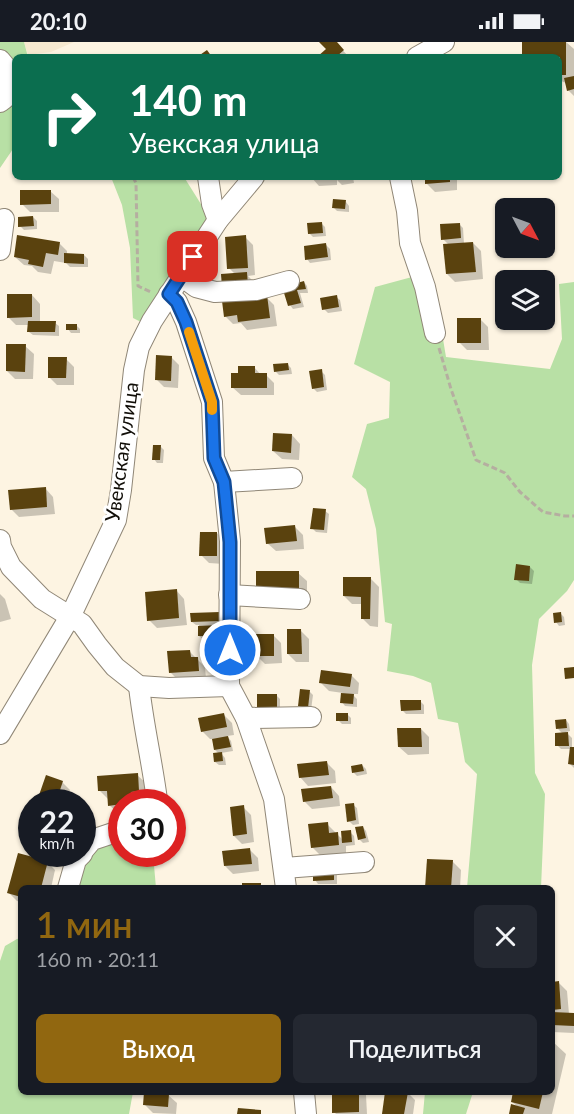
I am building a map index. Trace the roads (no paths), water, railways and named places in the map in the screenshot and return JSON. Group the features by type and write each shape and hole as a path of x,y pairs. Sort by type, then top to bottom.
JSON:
{"street":[{"path":"422,54 444,42"},
{"path":"0,60 5,66 4,99 0,102"},
{"path":"208,180 212,204 218,220"},
{"name":"Увекская улица","path":"0,734 71,615 116,520 134,370 139,347 152,321 218,220 251,180"},
{"path":"401,180 410,243 425,286 435,333"},
{"path":"0,250 3,219"},
{"path":"181,276 196,287 215,292 256,290 289,281"},
{"path":"169,294 177,302 186,322 212,402 214,458 224,482 230,542 229,686 246,718 274,799 286,885"},
{"path":"224,482 292,478"},
{"path":"0,540 11,567 42,599 71,615 82,624 115,667 139,686 169,688 229,686"},
{"path":"230,595 300,599"},
{"path":"139,686 155,789"},
{"path":"246,718 311,717"},
{"path":"284,868 364,862"},
{"path":"69,885 74,867"},
{"path":"304,1095 306,1114"}]}
